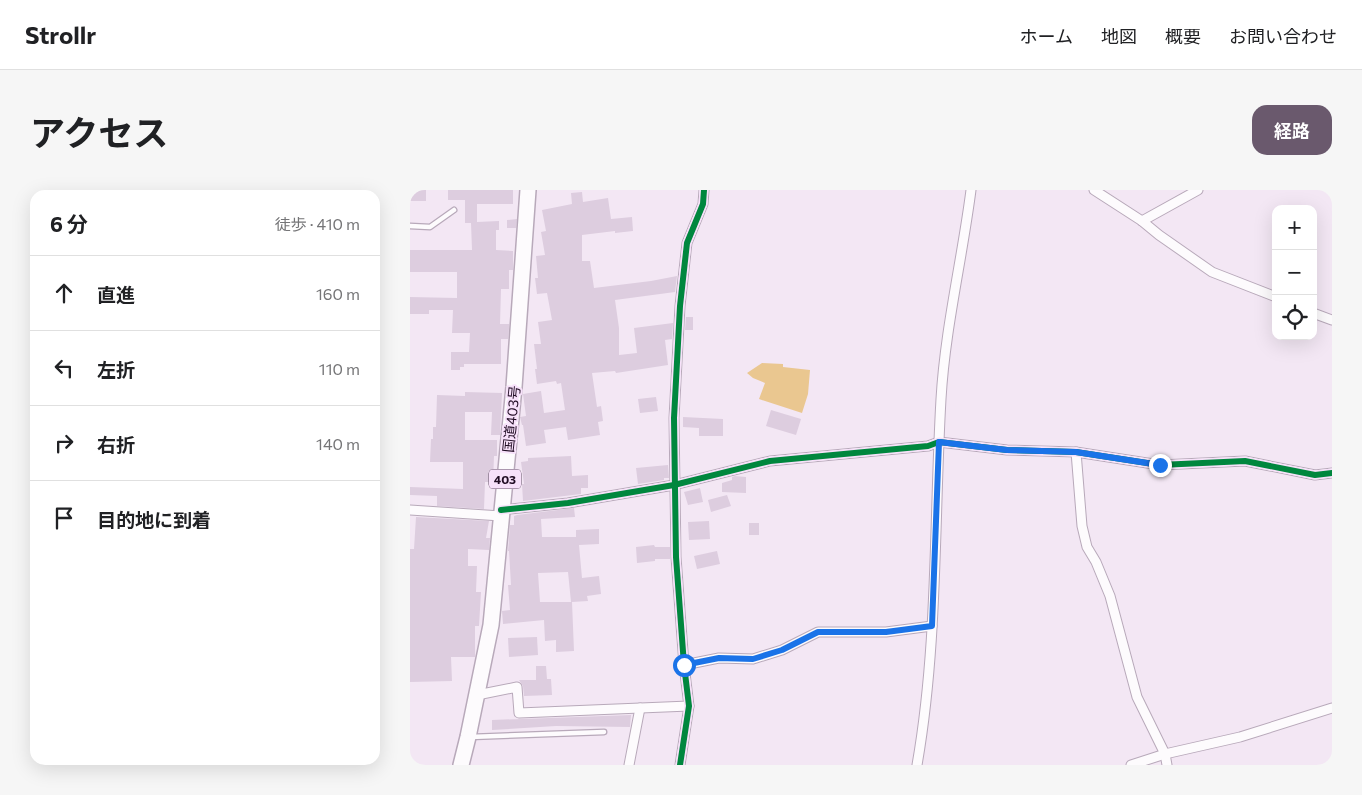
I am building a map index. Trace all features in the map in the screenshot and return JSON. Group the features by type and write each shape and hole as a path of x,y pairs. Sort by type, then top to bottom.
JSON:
{"highway":[{"name":"国道403号","path":"461,765 491,625 514,387 528,190"}],"street":[{"path":"680,765 689,706 676,557 674,418 680,306 687,243 703,204 704,190"},
{"path":"917,765 922,736 932,626 941,398 946,347 971,190"},
{"path":"1094,190 1142,221 1159,236 1212,272 1272,295"},
{"path":"1142,221 1198,190"},
{"path":"1317,314 1332,320"},
{"path":"410,510 501,513 674,485 770,461 928,446 939,442 1007,450 1076,452 1160,465 1245,461 1315,475 1332,473"},
{"path":"1076,452 1082,526 1087,547 1096,562 1110,596 1137,697 1165,754 1166,765"},
{"path":"684,665 719,658 753,659 782,650 818,632 886,632 932,626"},
{"path":"477,694 517,687 519,713 689,706"},
{"path":"629,765 640,708"},
{"path":"1131,765 1165,754 1240,738 1332,708"}],"lane":[{"path":"410,226 430,226 454,210"},
{"path":"468,737 604,732"}],"shaded area":[{"path":"762,363 783,364 783,367 810,370 808,394 802,413 759,399 765,383 747,373"}],"building":[{"path":"410,190 426,190 426,201 410,201"},
{"path":"448,190 513,190 513,204 477,204 477,222 499,221 499,230 496,230 496,250 513,251 513,270 509,270 509,289 501,289 500,324 509,324 509,329 508,339 501,339 501,364 464,364 464,367 460,367 460,370 451,370 451,352 469,352 470,333 452,333 453,310 429,310 429,314 410,314 410,297 457,298 457,272 410,272 410,250 472,250 471,223 465,223 465,200 448,200"},
{"path":"582,192 583,202 608,198 611,219 632,217 633,231 582,235 582,261 590,261 594,288 677,276 675,292 615,300 619,328 619,355 637,353 634,328 673,323 672,339 665,340 668,365 616,373 615,371 592,373 597,407 601,406 603,421 598,422 600,435 568,440 566,427 544,430 546,443 526,446 520,417 526,416 523,394 541,391 544,413 565,410 561,383 557,384 556,381 537,384 535,369 537,369 534,344 541,344 538,322 552,320 547,293 537,294 535,278 538,278 536,256 545,255 541,232 546,231 542,210 572,204 571,193"},
{"path":"517,219 516,228 507,228 507,220"},
{"path":"686,317 693,317 693,330 685,330"},
{"path":"465,392 502,393 500,435 491,435 492,412 465,412 465,440 497,440 497,456 494,456 493,482 485,482 484,509 437,506 437,496 410,495 410,487 463,489 463,462 430,462 433,427 436,427 437,395 465,396"},
{"path":"656,397 658,411 640,413 638,399"},
{"path":"771,410 801,419 796,435 766,426"},
{"path":"683,417 723,419 723,436 699,436 699,428 683,427"},
{"path":"571,456 572,476 588,475 588,488 581,488 581,494 523,501 522,484 524,484 521,462 528,461 528,458"},
{"path":"668,465 669,478 638,484 636,468"},
{"path":"732,477 746,477 746,493 722,492 722,483 732,480"},
{"path":"700,488 703,502 688,505 684,492"},
{"path":"727,495 731,506 711,512 708,500"},
{"path":"574,508 575,517 541,519 542,537 576,537 576,530 599,529 599,544 579,545 582,578 599,576 601,594 587,596 588,601 572,602 574,651 556,652 556,640 545,641 544,620 503,624 502,611 510,610 508,585 511,585 508,551 510,525 514,525 514,516","holes":["568,572 571,602 540,602 538,573"]},
{"path":"416,517 489,521 486,538 490,538 489,550 468,549 468,566 477,566 476,592 481,592 479,626 475,626 475,657 451,657 452,681 410,682 410,549 414,549"},
{"path":"709,521 710,539 689,540 688,522"},
{"path":"749,523 759,523 759,535 749,535"},
{"path":"654,545 655,547 670,547 670,559 655,559 655,561 637,563 636,547"},
{"path":"717,551 720,564 697,569 694,556"},
{"path":"537,637 538,655 509,657 508,638"},
{"path":"536,666 546,666 547,679 551,679 552,695 524,696 523,686 519,680 536,680"},
{"path":"631,715 630,727 556,726 492,730 492,720"}],"cycle path":[{"path":"680,765 689,706 676,557 674,418 680,306 687,243 703,204 704,190"},
{"path":"501,510 568,503 674,485 770,461 928,446 939,442 1007,450 1076,452 1160,465 1245,461 1315,475 1332,473"}],"route":[{"path":"684,665 719,658 753,659 782,650 818,632 886,632 932,626 939,442 1007,450 1076,452 1160,465"}]}
